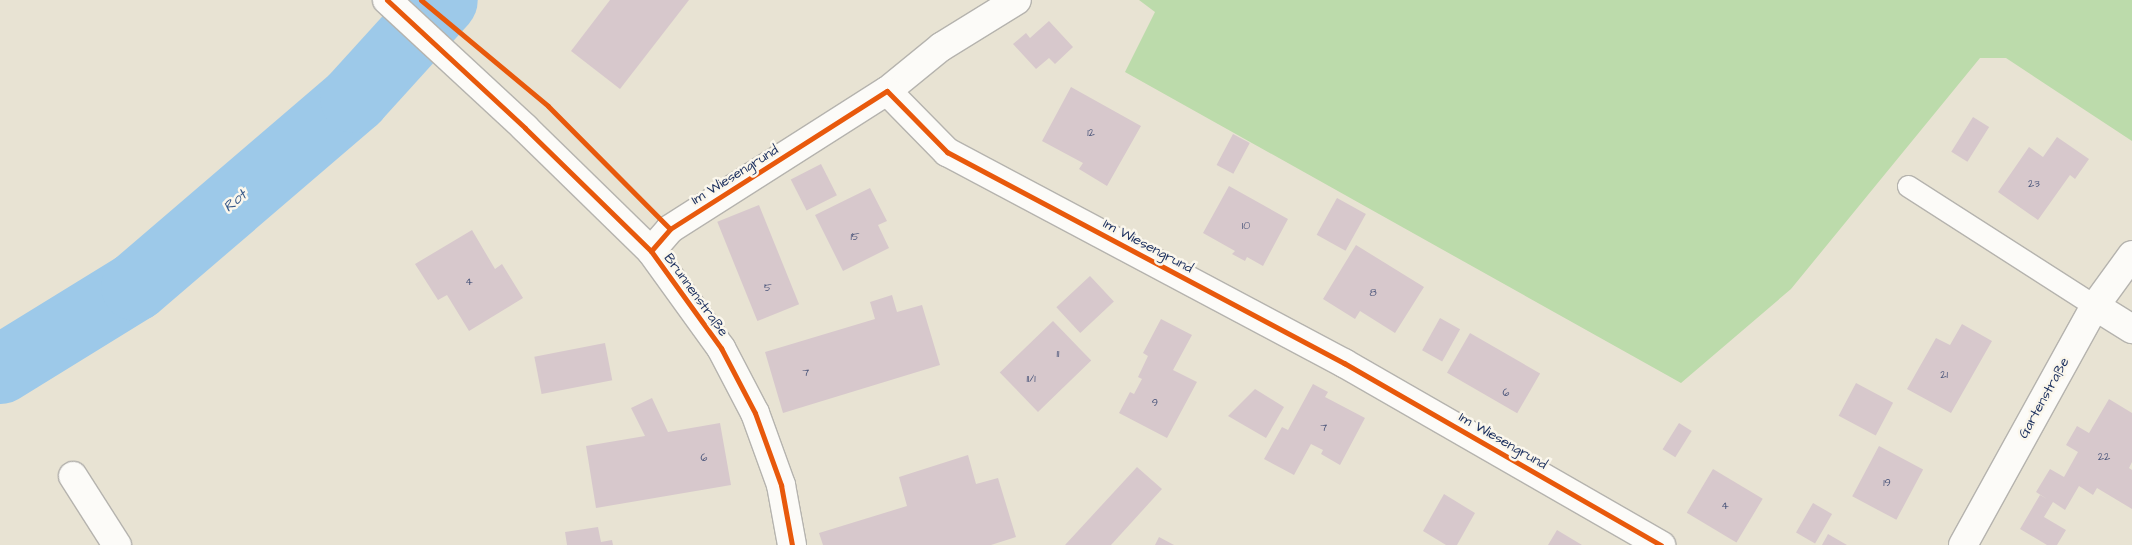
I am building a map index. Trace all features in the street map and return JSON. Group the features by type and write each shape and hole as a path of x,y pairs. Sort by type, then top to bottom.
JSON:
{"street":[{"name":"Brunnenstraße","path":"387,0 525,128 651,251 721,348 755,413 782,485 792,545"},
{"name":"Im Wiesengrund","path":"651,251 670,229 887,91 941,47 1017,0"},
{"name":"Im Wiesengrund","path":"887,91 947,152 1344,362 1661,545"},
{"name":"Gartenstraße","path":"1962,545 2095,306 2132,255"},
{"path":"2095,306 2132,329"},
{"path":"73,476 117,545"}],"lane":[{"path":"1908,186 2095,306"}],"green space":[{"path":"1139,0 2132,0 2132,141 2006,58 1980,58 1791,289 1681,383 1125,72 1155,12"}],"building":[{"path":"610,0 689,0 620,89 571,51"},
{"path":"1049,21 1073,47 1055,64 1049,58 1036,69 1013,44 1026,33 1030,38"},
{"path":"1071,87 1141,126 1107,186 1079,169 1083,163 1042,141"},
{"path":"1973,117 1989,127 1967,162 1951,152"},
{"path":"1233,134 1250,143 1233,174 1217,165"},
{"path":"2057,137 2089,159 2075,179 2070,175 2038,220 1998,192 2029,147 2043,157"},
{"path":"821,164 837,195 807,211 791,179"},
{"path":"1229,186 1288,219 1263,266 1247,257 1245,261 1232,254 1235,251 1203,233"},
{"path":"870,188 887,221 878,225 889,248 843,271 815,215"},
{"path":"1337,198 1366,214 1346,251 1317,235"},
{"path":"759,205 799,304 757,321 717,222"},
{"path":"472,230 495,269 502,264 523,298 469,331 447,295 438,300 415,264"},
{"path":"1356,245 1424,287 1395,333 1360,311 1355,319 1323,299"},
{"path":"1090,276 1114,302 1080,333 1056,307"},
{"path":"892,295 897,312 922,305 940,365 783,413 765,352 875,319 870,302"},
{"path":"1440,318 1460,329 1442,362 1422,350"},
{"path":"1161,319 1192,335 1173,370 1197,382 1167,438 1119,413 1130,392 1134,394 1142,379 1138,377 1148,356 1143,353"},
{"path":"1053,321 1091,361 1038,412 1000,372"},
{"path":"1962,324 1992,341 1951,413 1907,389 1936,338 1950,345"},
{"path":"1470,333 1540,374 1517,413 1447,373"},
{"path":"605,343 612,380 542,394 534,357"},
{"path":"1856,383 1893,403 1876,435 1839,416"},
{"path":"1313,384 1328,392 1325,397 1365,418 1340,465 1321,454 1323,450 1311,444 1294,475 1264,459 1282,427 1288,430"},
{"path":"1255,389 1284,407 1266,438 1228,416"},
{"path":"652,398 668,432 720,423 731,485 596,508 586,446 645,436 631,408"},
{"path":"2109,399 2132,413 2132,462 2129,468 2132,470 2132,509 2097,488 2093,495 2079,486 2065,510 2053,502 2044,517 2066,530 2057,545 2047,545 2020,529 2040,495 2047,499 2036,492 2050,469 2064,477 2078,452 2066,445 2077,426 2089,433"},
{"path":"1679,423 1692,431 1675,457 1663,449"},
{"path":"1879,446 1923,469 1896,520 1852,496"},
{"path":"968,455 976,484 998,478 1016,537 991,545 823,545 819,533 907,506 899,477"},
{"path":"1137,467 1162,489 1111,545 1065,545"},
{"path":"1713,469 1763,499 1736,543 1687,513"},
{"path":"1444,494 1475,513 1457,545 1446,545 1423,531"},
{"path":"1813,503 1832,514 1815,543 1796,532"},
{"path":"598,527 601,542 612,540 613,545 567,545 565,532"},
{"path":"1557,530 1582,545 1548,545"},
{"path":"1828,534 1847,545 1822,545"},
{"path":"1159,537 1174,545 1155,545"}],"waterway":[{"name":"Rot","path":"0,369 135,286 354,98 443,0"}],"cycle path":[{"path":"387,0 525,128 651,251 721,348 755,413 781,485 792,545"},
{"path":"421,0 548,106 670,229"},
{"path":"651,251 670,229 887,91 947,152 1344,363 1661,545"}]}
